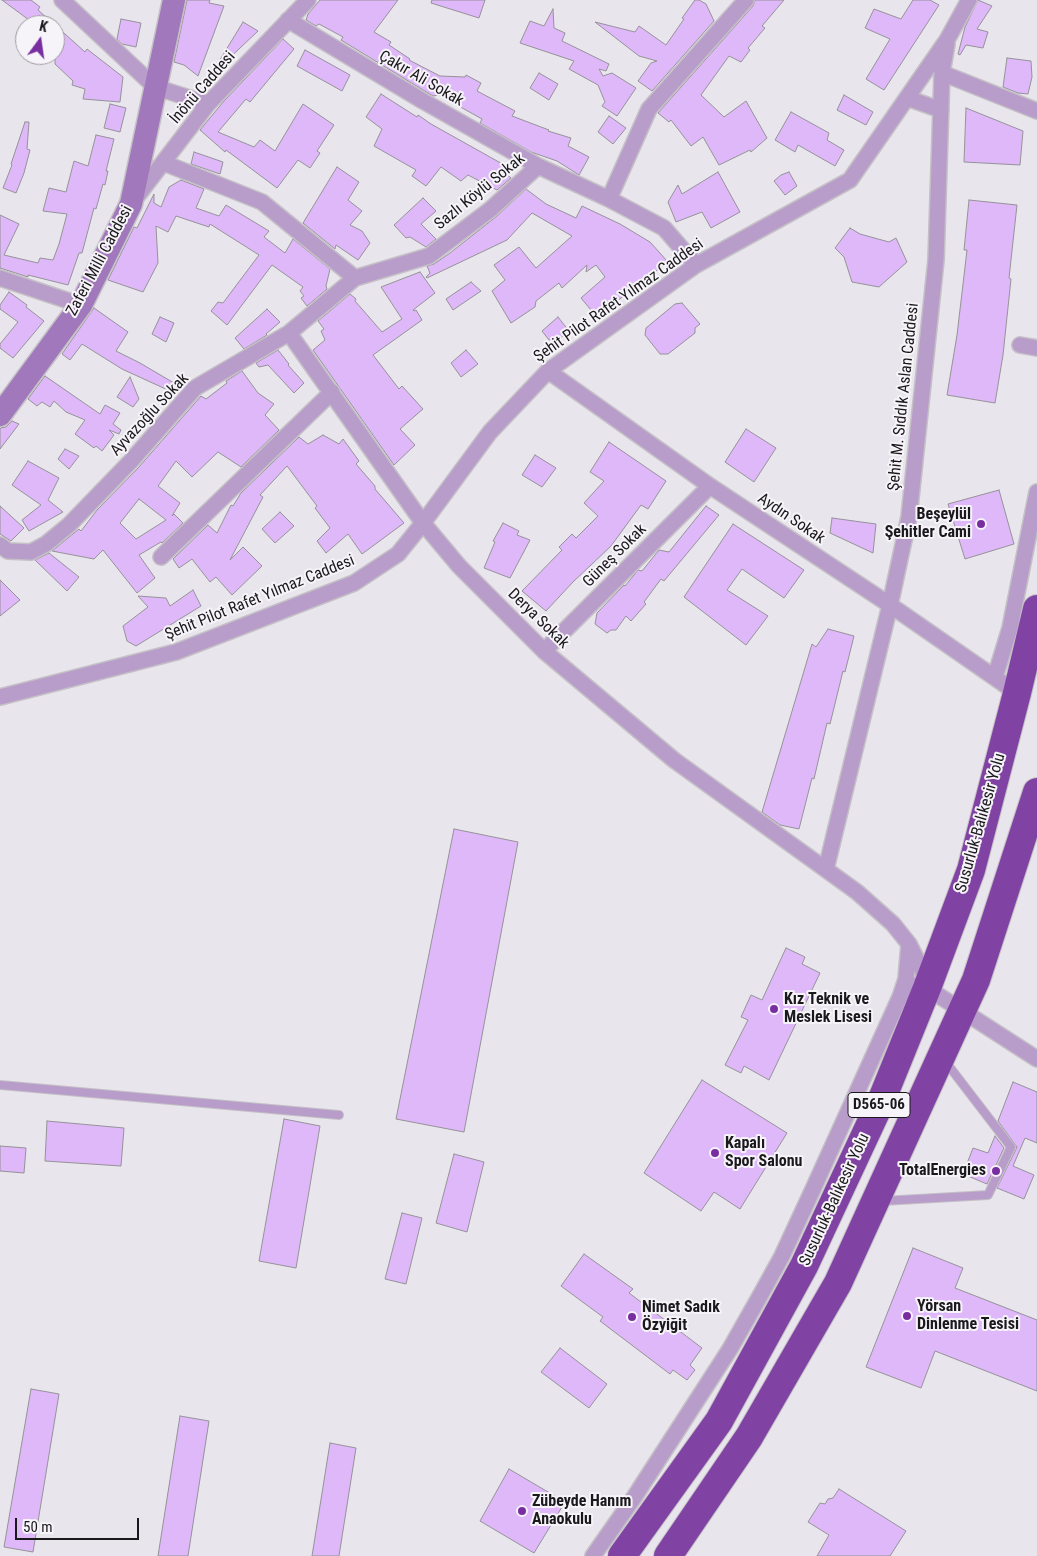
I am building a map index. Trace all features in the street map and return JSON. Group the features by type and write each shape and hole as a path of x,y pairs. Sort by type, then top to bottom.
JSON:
{"highway":[{"name":"Susurluk-Balıkesir Yolu","path":"622,1556 719,1421 804,1266 882,1099 927,988 970,870 1017,693 1037,609"},
{"path":"976,980 962,995 952,998 947,996 944,991 944,976 990,842 993,786"},
{"name":"D565-06","path":"668,1556 749,1436 838,1283 976,980 1037,792"}],"street":[{"path":"62,0 155,87 208,104"},
{"name":"Zaferi Milli Caddesi","path":"0,415 81,305 130,204 174,0"},
{"name":"İnönü Caddesi","path":"130,204 164,163 208,104 308,0"},
{"path":"609,199 650,110 746,0"},
{"path":"948,40 969,0"},
{"name":"Çakır Ali Sokak","path":"288,20 423,101 538,166"},
{"name":"Şehit M. Sıddık Aslan Caddesi","path":"826,869 890,605 909,517 936,260 942,73 948,40"},
{"name":"Şehit Pilot Rafet Yılmaz Caddesi","path":"0,697 176,652 354,583 398,554 490,432 548,370 696,265 850,180 948,40"},
{"path":"942,73 1037,111"},
{"path":"907,98 941,110"},
{"path":"164,163 262,202 355,278"},
{"name":"Sazlı Köylü Sokak","path":"355,278 429,256 491,209 538,166 609,199 664,228 696,265"},
{"path":"0,278 81,305"},
{"name":"Ayvazoğlu Sokak","path":"0,545 8,551 32,552 46,544 69,525 131,461 194,388 289,333 355,278"},
{"name":"Derya Sokak","path":"289,333 423,523 459,566 544,651 674,760 826,869 864,898 893,924 909,944 925,976 927,988"},
{"path":"1020,345 1037,348"},
{"name":"Aydın Sokak","path":"548,370 710,486 890,605 1017,693"},
{"path":"161,557 332,392"},
{"name":"Güneş Sokak","path":"544,651 710,486"},
{"path":"995,677 1010,628 1037,492"},
{"path":"593,1556 635,1496 730,1349 782,1256 900,996 906,979 909,944"},
{"path":"900,996 913,985 927,988 1037,1059"}],"lane":[{"path":"875,1202 988,1195 1011,1147 941,1056"},
{"path":"0,1085 339,1115"}],"building":[{"path":"2,0 31,0 40,7 38,10 44,15 22,15"},
{"path":"187,0 210,0 209,3 224,6 198,76 184,65 174,62"},
{"path":"320,0 398,0 374,32 391,42 389,45 409,60 440,76 465,77 466,75 481,83 477,91 515,111 512,116 571,138 568,146 589,157 579,175 557,161 531,152 480,123 482,119 439,95 433,96 341,40 343,37 319,24 316,26 306,20 308,14"},
{"path":"432,0 485,0 479,18 431,3"},
{"path":"695,0 706,4 714,21 652,91 638,81 651,63 657,61 639,56 595,22 635,32 639,26 666,45"},
{"path":"755,0 784,0 762,26 765,28 748,48 750,50 741,62 729,56 701,95 724,117 746,101 767,138 751,152 750,150 719,165 703,137 691,146 671,120 669,122 658,113 753,6"},
{"path":"913,0 930,0 939,5 884,90 866,79 890,39 865,28 874,9 901,19"},
{"path":"978,0 992,6 977,29 988,32 983,48 966,45 960,55 958,54 965,27"},
{"path":"553,9 554,28 565,33 562,41 609,64 606,71 599,69 603,76 612,73 636,88 617,116 602,106 605,102 598,85 569,69 574,61 520,43 530,21 544,26"},
{"path":"121,19 141,23 136,47 122,44 117,39"},
{"path":"243,22 258,31 221,66 218,63"},
{"path":"65,34 85,52 87,49 123,77 120,102 83,99 85,89 72,85 73,81 56,65 65,65"},
{"path":"283,39 294,49 250,102 246,99 218,132 254,147 260,140 275,151 303,104 334,125 317,151 320,153 310,168 298,160 277,188 226,150 225,152 200,130 224,101"},
{"path":"305,50 350,75 342,91 297,66"},
{"path":"1007,58 1031,61 1032,77 1028,94 1018,93 1003,87"},
{"path":"539,73 558,84 549,100 530,88"},
{"path":"381,94 417,117 418,115 506,166 503,171 511,178 497,190 468,175 461,181 441,167 426,186 412,176 416,170 374,146 382,129 366,117"},
{"path":"844,95 873,112 866,125 837,110"},
{"path":"110,104 126,108 120,132 104,128"},
{"path":"966,108 1023,131 1020,165 964,162"},
{"path":"791,112 829,133 827,140 844,150 835,166 798,145 795,152 775,140"},
{"path":"609,116 626,128 613,144 598,132"},
{"path":"25,122 29,122 27,149 30,150 16,193 3,188"},
{"path":"96,135 114,139 106,171 108,171 105,185 103,184 96,209 94,208 82,253 79,253 68,285 28,275 28,277 0,268 0,215 19,224 4,255 38,263 40,258 53,260 67,214 43,211 49,188 66,192 74,161 88,166"},
{"path":"194,152 223,162 220,174 191,164"},
{"path":"337,167 359,182 348,200 362,211 350,225 362,231 370,243 358,260 336,245 335,249 303,223"},
{"path":"718,172 740,212 711,228 702,212 676,222 668,202 678,185 682,194"},
{"path":"789,172 797,186 785,195 774,181 781,175"},
{"path":"181,180 204,189 196,208 219,216 226,205 269,231 264,237 285,253 293,239 330,269 327,289 307,306 301,298 304,296 300,291 303,287 272,265 227,325 211,311 218,302 223,303 259,255 210,224 209,227 176,216 168,232 156,226 158,263 143,292 108,280 134,227 137,228 154,194 154,203 161,207 169,187"},
{"path":"526,189 546,204 576,218 582,206 620,224 650,242 668,262 604,311 595,315 581,298 605,277 596,265 586,272 587,265 562,288 559,283 536,301 535,307 511,323 492,291 505,280 494,265 519,247 536,268 572,236 532,213 507,240 426,277 430,273 427,266 434,264 450,253 497,216"},
{"path":"423,198 436,211 421,224 436,239 426,247 410,237 406,238 394,225"},
{"path":"969,200 1017,205 1003,355 995,403 947,395 957,335 967,250 964,250"},
{"path":"850,228 860,234 889,242 896,238 907,262 879,287 852,282 844,257 835,248"},
{"path":"420,272 435,293 413,310 416,310 422,320 373,355 399,389 402,386 423,409 400,429 415,445 394,465 313,350 325,340 321,331 324,329 318,321 350,294 382,332 402,319 381,287"},
{"path":"471,282 481,291 453,310 446,299"},
{"path":"9,292 44,321 13,358 0,348 0,344 18,322 0,309 0,305"},
{"path":"682,303 700,324 695,328 695,333 668,354 660,354 645,335 646,328 675,304"},
{"path":"94,308 128,332 116,351 174,383 170,391 122,369 82,344 70,360 62,354"},
{"path":"267,309 280,322 267,335 244,349 235,338"},
{"path":"160,317 174,323 166,342 152,334"},
{"path":"558,317 569,331 556,342 553,339 549,340 542,331"},
{"path":"278,350 304,383 294,393 268,365 259,367 256,363"},
{"path":"466,350 478,364 461,377 451,363"},
{"path":"242,371 258,393 274,404 265,415 279,430 241,467 218,452 192,477 176,461 158,486 180,503 172,516 174,514 183,523 162,543 139,555 155,578 137,593 103,550 94,559 52,551 79,529 81,531 97,510 138,468 201,396 206,399 227,383 226,381","holes":["139,499 166,520 136,539 120,523"]},
{"path":"45,376 100,414 105,405 120,413 113,424 121,430 119,434 109,430 114,435 102,451 96,446 94,448 75,434 85,420 66,412 54,401 50,407 42,402 37,406 28,399"},
{"path":"130,377 139,399 133,407 117,397"},
{"path":"12,421 19,424 0,449 0,428 6,427"},
{"path":"746,429 776,448 754,482 725,462"},
{"path":"323,435 339,444 343,439 359,461 356,464 404,523 362,554 348,534 326,553 317,541 330,528 315,508 317,506 287,466 260,495 263,497 230,560 243,547 262,566 232,595 216,577 210,582 192,559 179,568 173,559 208,525 217,533 231,505 233,506 241,493 299,437 308,444"},
{"path":"609,442 666,481 648,509 641,505 611,546 546,611 522,591 562,550 559,547 572,534 576,538 598,516 584,503 604,481 590,472"},
{"path":"65,449 79,456 69,469 58,459"},
{"path":"535,455 556,468 542,487 522,475"},
{"path":"28,461 59,478 48,500 63,512 29,531 22,520 41,505 12,485"},
{"name":"Beşeylül Şehitler Cami","path":"999,490 1014,544 965,559 948,504"},
{"path":"0,506 24,528 11,541 0,534"},
{"path":"706,506 719,515 664,581 661,579 644,602 646,604 631,621 626,616 616,630 611,630 607,633 595,624 597,613 625,586 638,570 642,571 659,550 669,552"},
{"path":"280,512 294,526 275,543 262,529"},
{"path":"832,518 876,524 873,553 830,533"},
{"path":"503,523 519,531 517,535 530,540 510,578 484,568 495,542 493,541"},
{"path":"733,524 804,570 784,598 742,569 727,590 768,616 746,645 684,597"},
{"path":"49,553 79,577 67,591 35,560"},
{"path":"0,580 20,600 0,616"},
{"path":"193,590 201,606 136,646 127,641 123,626 148,607 138,596 166,598 170,606"},
{"path":"828,629 854,636 830,724 827,723 814,779 812,778 799,829 780,825 762,812 812,644 816,647"},
{"path":"454,829 518,842 464,1132 396,1119"},
{"name":"Kız Teknik ve Meslek Lisesi","path":"786,948 805,957 802,964 820,973 769,1080 744,1066 741,1073 725,1065 748,1020 741,1017 751,995 762,1000"},
{"name":"Kapalı Spor Salonu","path":"702,1080 787,1133 740,1209 714,1192 701,1211 644,1173"},
{"path":"1013,1082 1037,1092 1037,1143 1025,1138 1013,1166 1034,1175 1024,1199 997,1188 1017,1147 998,1121"},
{"path":"284,1119 320,1126 296,1268 259,1261"},
{"path":"47,1121 124,1128 121,1166 45,1161"},
{"path":"995,1136 1004,1148 987,1184 963,1174 973,1148 988,1153"},
{"path":"0,1146 26,1148 24,1173 0,1171"},
{"path":"454,1154 484,1162 467,1232 436,1223"},
{"path":"402,1213 422,1218 406,1284 385,1279"},
{"path":"913,1248 963,1268 955,1288 1037,1320 1037,1391 935,1351 921,1388 866,1367"},
{"name":"Nimet Sadık Özyiğit","path":"584,1254 633,1289 629,1293 702,1348 690,1365 695,1370 687,1380 673,1370 670,1374 600,1321 603,1317 561,1286"},
{"path":"560,1348 607,1384 589,1408 541,1372"},
{"path":"31,1389 59,1394 33,1552 4,1547"},
{"path":"180,1416 209,1421 188,1556 158,1556"},
{"path":"330,1443 356,1448 339,1556 312,1556"},
{"name":"Zübeyde Hanım Anaokulu","path":"509,1469 565,1502 534,1553 480,1521"},
{"path":"839,1489 906,1531 890,1556 817,1556 829,1535 808,1522 820,1503 825,1504 828,1499 833,1498"}],"place":[{"name":"Beşeylül Şehitler Cami","path":"981,524"},
{"name":"Kız Teknik ve Meslek Lisesi","path":"774,1009"},
{"name":"Kapalı Spor Salonu","path":"715,1153"},
{"name":"TotalEnergies","path":"996,1171"},
{"name":"Yörsan Dinlenme Tesisi","path":"907,1316"},
{"name":"Nimet Sadık Özyiğit","path":"632,1317"},
{"name":"Zübeyde Hanım Anaokulu","path":"522,1511"}]}
